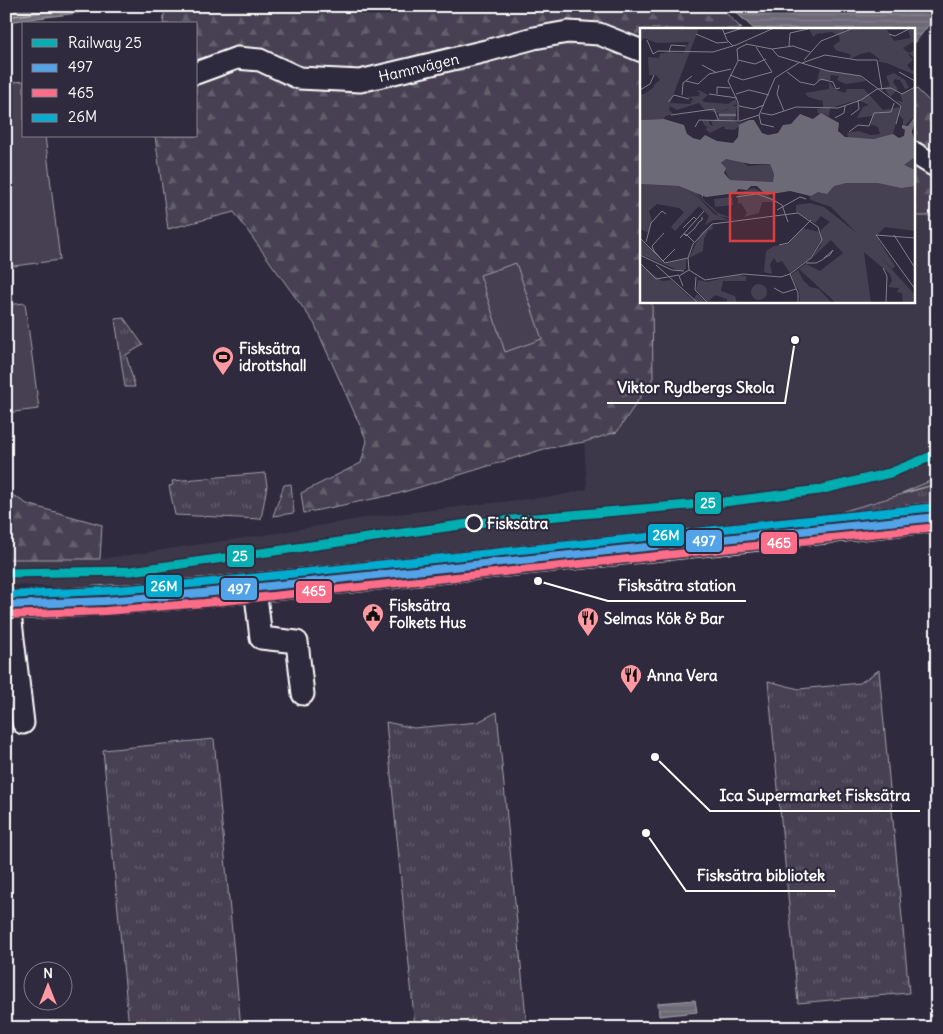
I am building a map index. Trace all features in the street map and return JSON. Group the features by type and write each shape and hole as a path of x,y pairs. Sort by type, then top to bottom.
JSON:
{"street":[{"name":"Hamnvägen","path":"198,72 237,58 260,60 300,78 360,81 534,38 568,32 599,34 640,50"},
{"path":"916,154 937,167"},
{"path":"22,722 8,605 135,598 255,587 751,538 937,517"},
{"path":"255,587 261,638 297,642 302,694"}],"shaded area":[{"path":"916,216 937,216 937,478 902,493 827,516 694,531 91,590 6,584 6,559 100,559 277,533 369,517 562,495 587,489 584,442 617,432 653,378 652,302 916,302"}],"green space":[{"path":"165,6 719,6 741,28 640,28 640,302 652,302 653,378 617,432 584,442 544,449 397,494 304,513 301,493 361,463 367,441 314,323 234,212 168,229 155,138 198,138 198,22 163,22"},
{"path":"22,81 22,138 45,138 60,260 6,267 6,83"},
{"path":"916,88 937,109 937,216 916,216"},
{"path":"516,263 542,339 505,352 480,275"},
{"path":"25,303 39,409 6,413 6,305"},
{"path":"124,318 143,345 126,355 135,387 125,387 115,319"},
{"path":"265,473 267,486 261,519 175,515 169,486 173,485 172,481"},
{"path":"937,478 937,484 902,493"},
{"path":"291,484 294,513 273,516 284,485"},
{"path":"937,484 937,505 827,516"},
{"path":"6,491 27,504 102,525 100,559 6,559"},
{"path":"879,670 909,993 798,1003 768,681 799,689 860,683"},
{"path":"497,712 527,1028 415,1028 386,722 414,728 478,722"},
{"path":"214,739 241,1028 129,1028 103,750"}],"water":[{"path":"6,6 116,6 6,22"},
{"path":"729,6 937,6 937,14 916,41 916,28 753,28"},
{"path":"695,1000 697,1012 659,1016 658,1003"}],"rail line":[{"name":"25","path":"6,573 131,571 475,523 724,502 819,490 890,473 937,454"}],"transit line":[{"name":"26M","path":"6,595 104,591 202,583 936,507"},
{"name":"497","path":"6,605 105,601 203,593 937,517"},
{"name":"465","path":"6,615 105,611 204,603 937,527"}],"place":[{"name":"Viktor Rydbergs Skola","path":"795,340"},
{"name":"Fisksätra idrottshall","path":"223,376"},
{"name":"Fisksätra","path":"474,523"},
{"name":"Fisksätra station","path":"538,581"},
{"name":"Fisksätra Folkets Hus","path":"373,633"},
{"name":"Selmas Kök & Bar","path":"588,637"},
{"name":"Anna Vera","path":"631,694"},
{"name":"Ica Supermarket Fisksätra","path":"655,757"},
{"name":"Fisksätra bibliotek","path":"646,833"}]}
